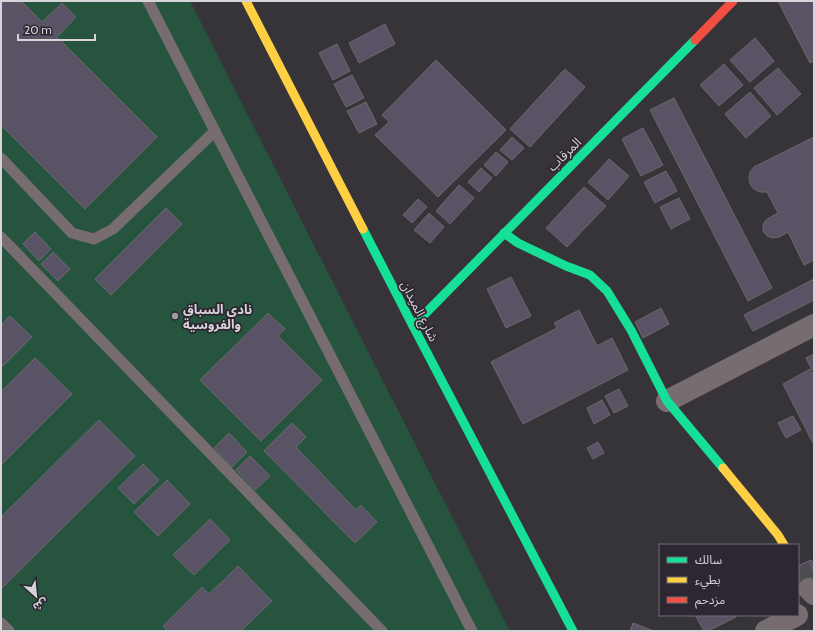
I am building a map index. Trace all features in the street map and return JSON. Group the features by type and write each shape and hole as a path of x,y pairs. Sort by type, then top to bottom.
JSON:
{"street":[{"name":"شارع الميدان","path":"246,1 413,326 573,631"},
{"name":"المرقاب","path":"413,326 733,1"},
{"path":"504,233 518,243 566,266 590,275 607,291 631,330 667,401 778,535 783,544"},
{"path":"667,401 814,325"},
{"path":"799,614 812,596"},
{"path":"766,631 796,616"}],"lane":[{"path":"148,1 472,631"},
{"path":"1,158 72,233 94,239 113,229 215,132"},
{"path":"1,237 382,631"},
{"path":"1,623 9,631"}],"green space":[{"name":"نادي السباق والفروسية","path":"1,1 190,1 510,631 1,631"}],"building":[{"path":"1,1 21,1 42,22 62,3 76,17 57,37 157,137 85,209 1,125"},
{"path":"778,1 814,1 814,61 810,63"},
{"path":"385,24 395,44 359,63 349,43"},
{"path":"755,38 774,61 750,82 730,60"},
{"path":"337,44 350,71 333,80 319,53"},
{"path":"436,60 506,130 438,197 375,135 389,122 382,115"},
{"path":"724,64 743,85 719,106 700,85"},
{"path":"778,68 801,94 777,115 754,88"},
{"path":"565,69 585,87 530,147 510,129"},
{"path":"352,75 364,98 346,107 334,84"},
{"path":"750,92 771,116 746,138 725,114"},
{"path":"674,98 772,288 748,301 650,110"},
{"path":"366,102 377,124 359,133 347,111"},
{"path":"643,128 663,165 641,176 622,139"},
{"path":"512,137 524,148 512,160 500,150"},
{"path":"814,137 814,260 804,265 788,232 779,237 773,238 767,236 763,231 765,221 778,213 767,192 760,192 754,189 750,184 749,178 750,172 754,167"},
{"path":"496,152 508,162 496,176 484,165"},
{"path":"609,159 629,176 608,200 588,182"},
{"path":"481,168 492,178 479,192 468,182"},
{"path":"666,171 677,191 655,203 644,182"},
{"path":"459,185 474,198 450,224 436,211"},
{"path":"584,187 606,206 567,247 546,228"},
{"path":"679,198 690,219 671,229 660,207"},
{"path":"418,199 427,207 412,223 403,215"},
{"path":"166,208 182,224 111,295 95,279"},
{"path":"429,213 444,227 430,243 414,230"},
{"path":"35,232 51,249 39,261 23,244"},
{"path":"53,252 70,269 58,281 41,264"},
{"path":"511,277 531,316 506,328 487,289"},
{"path":"814,279 814,300 753,331 744,315"},
{"path":"661,308 669,324 643,338 635,322"},
{"path":"579,310 597,346 612,338 628,370 523,424 491,362 557,328 554,323"},
{"path":"268,313 285,329 278,336 322,380 261,441 200,380"},
{"path":"10,316 32,337 1,368 1,325"},
{"path":"814,354 814,369 812,370 806,358"},
{"path":"35,358 72,394 1,465 1,392"},
{"path":"810,369 814,377 814,445 783,384"},
{"path":"619,389 628,406 614,413 605,396"},
{"path":"602,400 610,415 594,424 587,408"},
{"path":"793,416 801,430 786,438 778,423"},
{"path":"99,420 135,456 2,588 1,517"},
{"path":"292,423 306,437 296,447 356,510 361,505 377,522 355,543 264,451"},
{"path":"229,433 247,452 232,467 214,448"},
{"path":"598,442 604,453 593,459 587,448"},
{"path":"250,456 270,476 255,490 236,470"},
{"path":"143,464 159,480 134,504 118,488"},
{"path":"167,480 190,504 158,536 134,512"},
{"path":"210,519 230,540 194,575 173,555"},
{"path":"811,560 814,565 814,587 799,594 799,566"},
{"path":"238,566 272,601 241,631 168,631 163,626 202,587 209,594"},
{"path":"696,616 736,617 708,631 704,631"},
{"path":"633,623 654,631 630,631"}],"tunnel":[{"path":"799,569 809,589"}],"traffic: fast":[{"path":"413,326 695,40"},
{"path":"363,229 573,631"},
{"path":"504,233 518,243 566,266 590,275 607,291 631,330 667,401 723,468"}],"traffic: slow":[{"path":"246,1 363,229"},
{"path":"723,468 778,535 783,544"}],"traffic: jam":[{"path":"695,40 733,1"}],"place":[{"name":"نادي السباق والفروسية","path":"175,316"}]}
